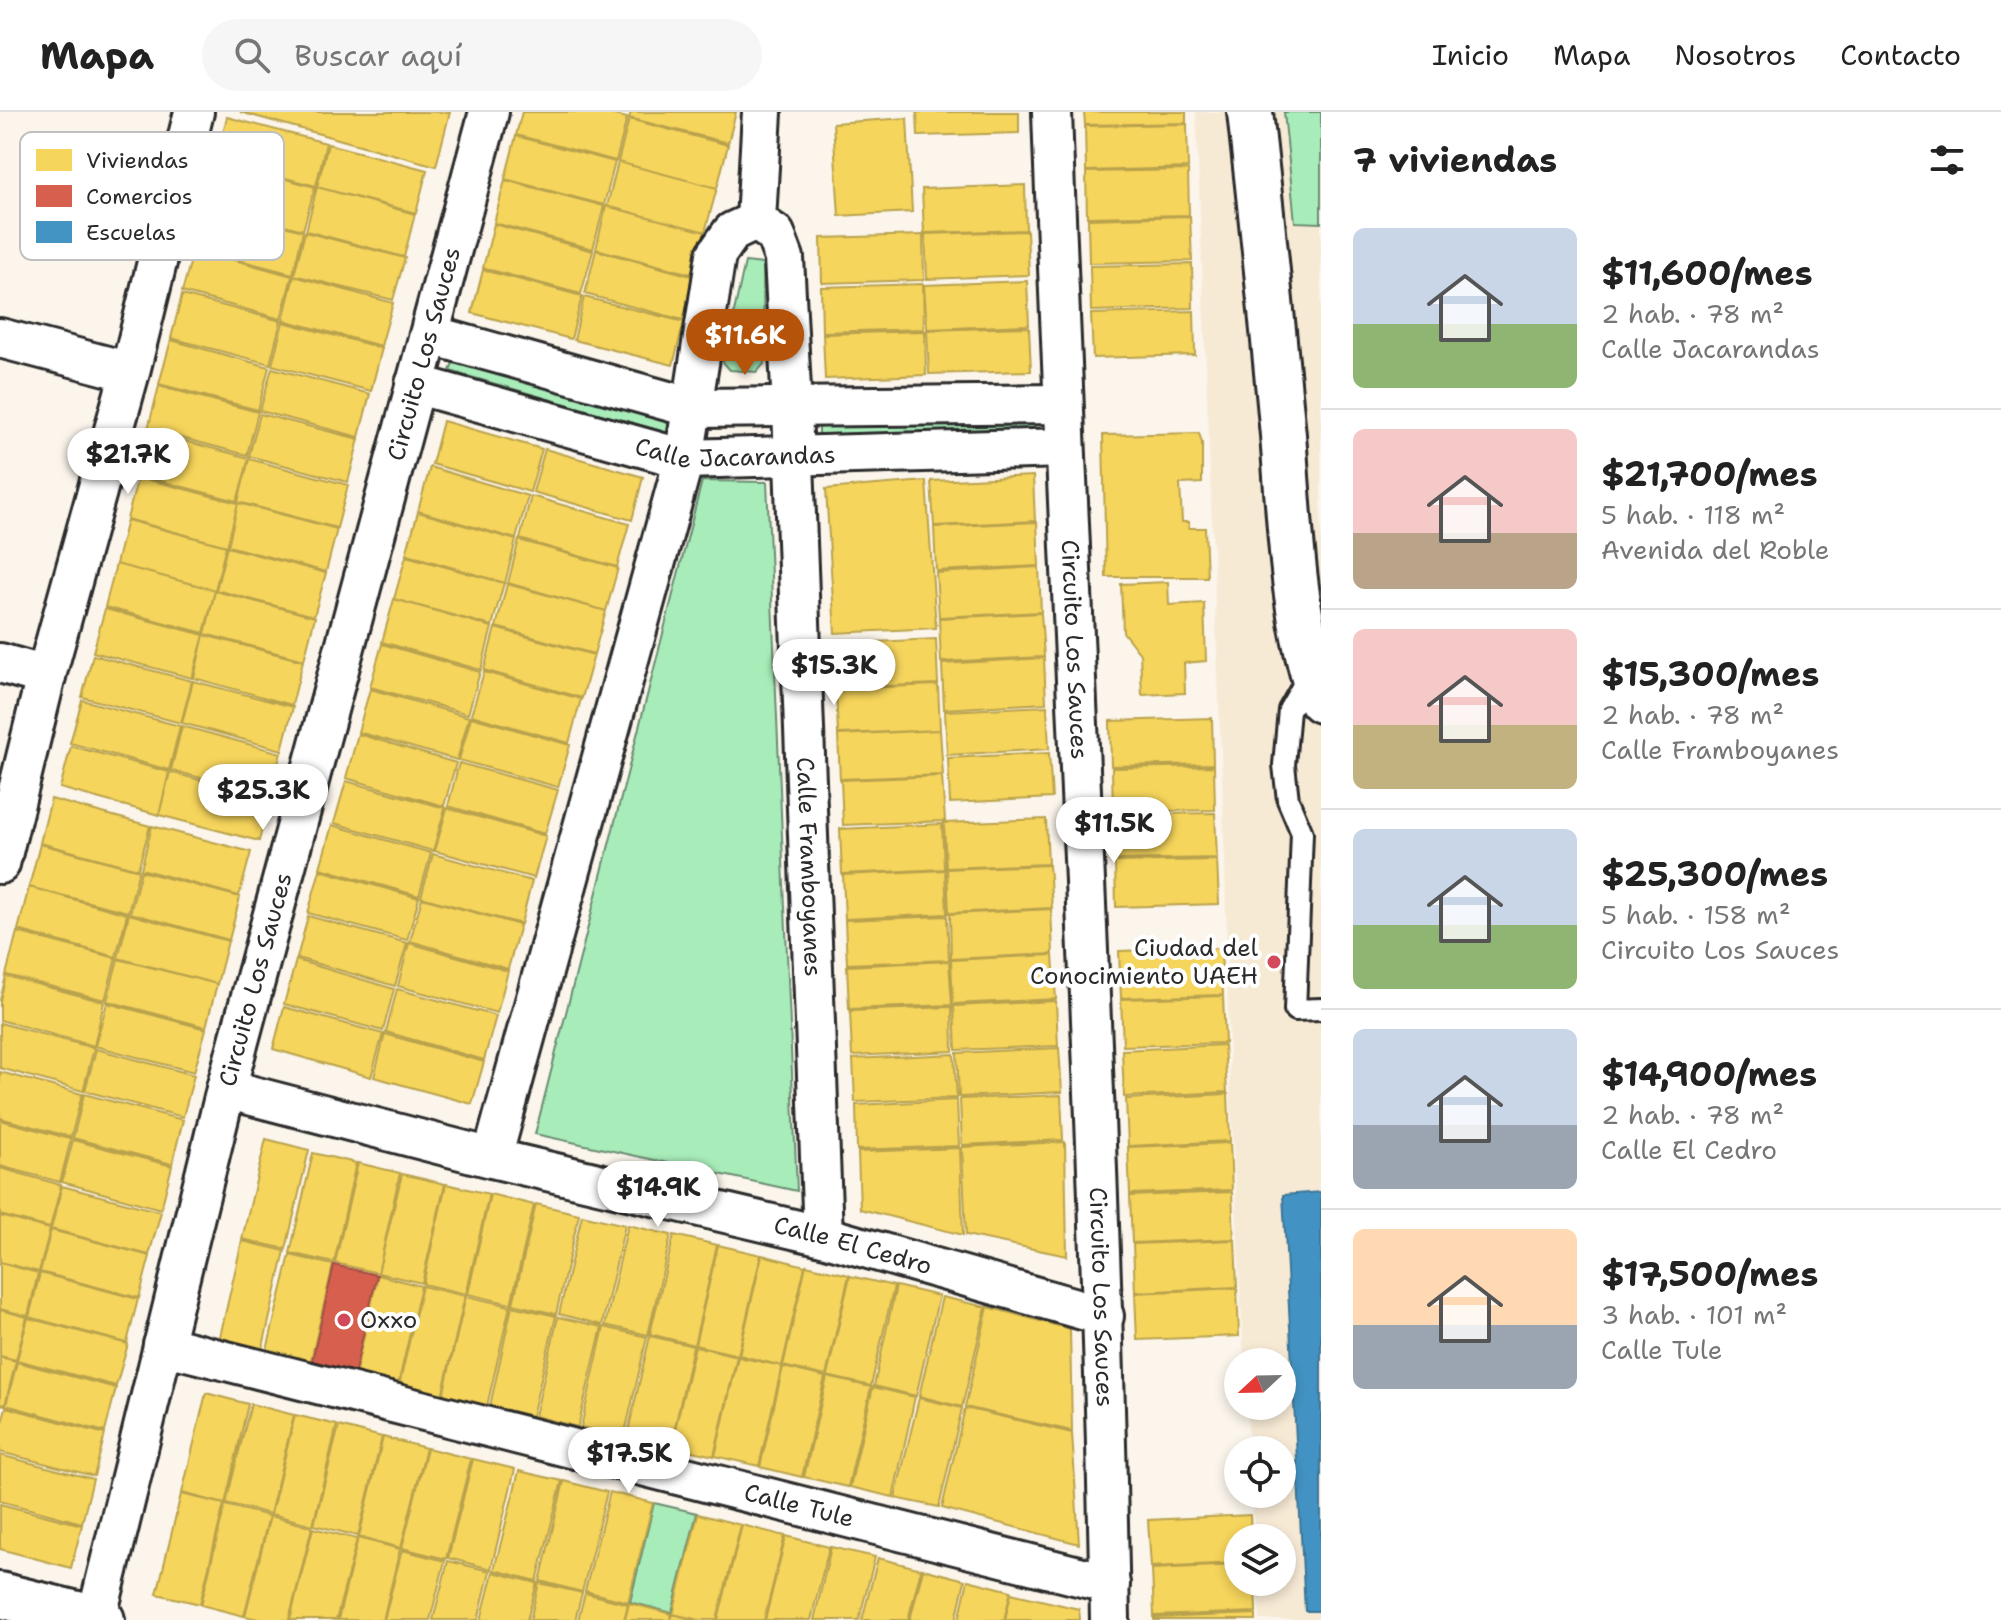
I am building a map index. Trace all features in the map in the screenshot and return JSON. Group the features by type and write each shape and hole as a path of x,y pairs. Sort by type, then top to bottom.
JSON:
{"street":[{"path":"189,132 194,112"},
{"name":"Circuito Los Sauces","path":"98,1620 226,1089 489,112"},
{"path":"492,1158 684,459 716,255 732,232 756,221 762,112"},
{"name":"Circuito Los Sauces","path":"1052,112 1062,404 1104,1316 1110,1602"},
{"path":"1250,112 1269,277 1291,535 1316,686"},
{"name":"Calle Framboyanes","path":"756,221 775,234 784,258 823,1236"},
{"path":"0,864 46,676 158,260"},
{"name":"Calle Jacarandas","path":"431,335 693,408 1062,404"},
{"path":"0,338 130,372"},
{"name":"Calle Jacarandas","path":"415,384 684,459 1064,448"},
{"path":"0,663 46,676"},
{"name":"Calle El Cedro","path":"226,1089 492,1158 823,1236 1104,1316"},
{"name":"Calle Tule","path":"163,1345 1110,1602"},
{"path":"0,1595 98,1620"}],"lane":[{"path":"1316,686 1289,710 1284,765 1288,800 1302,833 1295,1010 1321,1009"}],"shaded area":[{"name":"Ciudad del Conocimiento UAEH","path":"1196,112 1321,112 1321,1620 1260,1620 1258,1596 1296,1596 1296,1524 1254,1524 1253,1508 1296,1508 1296,1436 1248,1436 1248,1420 1296,1420 1296,1348 1243,1348 1229,1065 1225,859"}],"green space":[{"path":"1284,112 1321,112 1321,223 1295,222"},
{"path":"745,262 763,264 764,364 757,372 730,370 723,362"},
{"path":"455,357 672,418 668,433 450,371"},
{"path":"1034,420 1035,434 819,438 819,424"},
{"path":"702,481 767,482 797,1191 535,1134"},
{"path":"654,1503 697,1513 672,1613 630,1602"}],"building: Viviendas":[{"path":"240,112 450,112 436,166"},
{"path":"522,112 602,112 627,118 616,161 516,135"},
{"path":"631,112 736,112 728,143 629,118"},
{"path":"917,112 1019,112 1019,133 918,136"},
{"path":"1084,112 1186,112 1186,123 1085,125"},
{"path":"227,117 326,143 316,186 284,178 284,132 223,132"},
{"path":"907,118 912,212 839,216 833,123"},
{"path":"629,119 728,145 717,188 618,162"},
{"path":"1187,124 1188,168 1086,171 1085,126"},
{"path":"516,136 615,162 604,205 505,179"},
{"path":"328,144 427,170 416,213 317,187"},
{"path":"618,162 717,188 705,232 607,206"},
{"path":"1188,170 1189,215 1087,217 1086,172"},
{"path":"284,179 315,187 303,230 284,225"},
{"path":"505,180 604,206 593,249 494,223"},
{"path":"1025,185 1026,230 924,233 922,189"},
{"path":"317,187 415,214 404,257 306,231"},
{"path":"606,206 706,232 695,275 596,249"},
{"path":"1190,216 1192,261 1089,263 1088,219"},
{"path":"494,224 593,251 581,294 483,268"},
{"path":"284,226 303,231 293,274 239,260 284,260"},
{"path":"1027,231 1029,275 927,279 925,234"},
{"path":"305,232 405,258 393,300 294,275"},
{"path":"923,235 924,280 822,283 821,238"},
{"path":"596,250 695,277 683,320 585,294"},
{"path":"191,260 234,260 292,276 281,319 182,292"},
{"path":"1192,264 1193,308 1091,311 1090,266"},
{"path":"483,270 582,296 571,339 472,313"},
{"path":"294,276 393,303 381,346 283,320"},
{"path":"1027,281 1029,325 927,329 924,285"},
{"path":"923,284 924,329 822,332 821,287"},
{"path":"182,295 281,321 270,364 171,338"},
{"path":"584,297 684,322 673,365 574,340"},
{"path":"1194,311 1195,355 1093,358 1091,314"},
{"path":"283,322 382,348 371,391 272,365"},
{"path":"1029,327 1031,371 929,374 927,330"},
{"path":"925,331 926,375 825,379 823,334"},
{"path":"171,340 269,367 258,410 159,384"},
{"path":"272,368 370,394 359,437 260,411"},
{"path":"159,386 258,412 247,455 148,429"},
{"path":"260,414 359,439 348,482 249,456"},
{"path":"443,421 542,449 530,492 432,464"},
{"path":"150,432 249,458 237,501 138,475"},
{"path":"1199,433 1202,483 1180,484 1182,522 1189,522 1189,528 1205,528 1207,577 1106,577 1103,435"},
{"path":"545,449 643,477 632,520 533,492"},
{"path":"249,459 348,485 337,528 238,502"},
{"path":"430,467 528,496 516,539 418,511"},
{"path":"1033,476 1035,521 934,526 931,481"},
{"path":"138,477 238,503 227,546 127,519"},
{"path":"926,481 936,628 835,633 826,489"},
{"path":"531,496 629,524 617,567 520,539"},
{"path":"238,503 337,529 326,572 228,546"},
{"path":"418,512 516,540 505,583 406,554"},
{"path":"127,520 226,546 215,590 116,564"},
{"path":"1037,522 1039,566 936,571 934,527"},
{"path":"519,540 618,568 606,611 508,583"},
{"path":"227,547 326,573 314,616 216,590"},
{"path":"406,556 504,583 492,626 394,599"},
{"path":"116,564 215,590 204,633 105,607"},
{"path":"1039,567 1041,612 939,617 936,573"},
{"path":"1168,582 1169,605 1204,603 1206,661 1184,663 1185,693 1142,695 1140,654 1123,632 1121,584"},
{"path":"507,584 606,611 594,654 496,627"},
{"path":"215,591 315,617 304,660 205,634"},
{"path":"394,599 492,627 481,670 382,642"},
{"path":"105,609 204,635 192,678 93,652"},
{"path":"1041,613 1044,657 941,662 939,618"},
{"path":"495,628 594,655 582,698 484,670"},
{"path":"204,635 303,661 292,705 194,678"},
{"path":"936,639 938,684 836,688 833,644"},
{"path":"382,644 480,672 468,714 370,687"},
{"path":"93,655 192,681 181,723 82,697"},
{"path":"1044,658 1046,703 944,709 942,664"},
{"path":"484,672 581,699 569,743 471,715"},
{"path":"193,681 293,707 282,750 182,723"},
{"path":"938,685 940,730 838,734 836,689"},
{"path":"370,689 469,717 457,760 358,732"},
{"path":"82,700 180,726 169,770 70,743"},
{"path":"1047,706 1049,749 947,755 945,711"},
{"path":"471,717 570,745 558,787 459,760"},
{"path":"1212,718 1213,764 1111,766 1110,721"},
{"path":"182,726 281,753 269,796 171,770"},
{"path":"940,730 943,775 840,779 838,735"},
{"path":"358,734 456,763 444,806 346,778"},
{"path":"71,746 169,772 159,815 60,788"},
{"path":"1049,753 1052,798 950,803 948,758"},
{"path":"459,763 558,790 545,834 448,806"},
{"path":"1214,766 1215,810 1113,812 1112,768"},
{"path":"170,772 270,799 259,841 159,815"},
{"path":"942,776 945,821 843,825 841,780"},
{"path":"346,781 445,808 433,851 334,823"},
{"path":"51,799 150,826 138,869 40,843"},
{"path":"447,808 546,836 534,878 435,851"},
{"path":"1215,813 1217,858 1115,860 1113,815"},
{"path":"1046,819 1048,864 946,868 944,823"},
{"path":"942,824 944,869 842,874 840,829"},
{"path":"332,825 431,853 419,896 320,868"},
{"path":"152,826 251,852 239,896 141,869"},
{"path":"40,844 139,870 128,912 29,887"},
{"path":"433,854 532,881 521,924 421,897"},
{"path":"1217,860 1219,904 1116,907 1115,862"},
{"path":"1049,865 1052,908 949,913 947,869"},
{"path":"320,870 419,898 407,940 308,913"},
{"path":"945,870 947,914 845,919 843,875"},
{"path":"141,871 240,897 229,940 130,913"},
{"path":"29,887 127,914 116,957 18,930"},
{"path":"422,898 520,925 508,969 410,941"},
{"path":"1051,909 1053,954 951,959 950,914"},
{"path":"129,914 228,941 217,984 118,958"},
{"path":"308,916 407,943 395,986 297,958"},
{"path":"947,916 949,960 847,964 845,920"},
{"path":"17,932 116,958 105,1000 6,975"},
{"path":"409,943 508,971 497,1013 398,986"},
{"path":"1221,948 1223,995 1121,998 1119,951"},
{"path":"1053,955 1056,999 953,1004 951,960"},
{"path":"118,959 217,984 206,1027 107,1001"},
{"path":"296,960 394,989 383,1031 284,1004"},
{"path":"949,961 952,1005 849,1009 847,966"},
{"path":"6,976 104,1002 94,1046 0,1020 0,1000"},
{"path":"397,989 496,1016 484,1060 386,1032"},
{"path":"1223,996 1225,1043 1123,1046 1121,999"},
{"path":"1056,1001 1058,1046 956,1050 954,1006"},
{"path":"107,1003 206,1029 194,1072 95,1046"},
{"path":"284,1007 383,1034 371,1077 273,1049"},
{"path":"952,1007 953,1051 852,1056 850,1011"},
{"path":"0,1023 94,1048 83,1091 0,1068"},
{"path":"385,1034 484,1062 472,1104 374,1077"},
{"path":"1224,1045 1227,1092 1124,1097 1122,1050"},
{"path":"1059,1048 1062,1092 959,1097 957,1053"},
{"path":"96,1049 194,1075 183,1117 85,1091"},
{"path":"954,1054 957,1098 855,1102 853,1059"},
{"path":"0,1072 82,1094 71,1137 0,1118"},
{"path":"84,1094 183,1120 172,1164 73,1138"},
{"path":"1228,1094 1230,1141 1128,1146 1126,1099"},
{"path":"1061,1095 1063,1140 962,1145 960,1099"},
{"path":"957,1100 959,1146 857,1150 856,1105"},
{"path":"0,1120 71,1139 60,1182 0,1166"},
{"path":"266,1139 309,1150 286,1249 242,1239"},
{"path":"73,1140 172,1166 161,1209 62,1182"},
{"path":"1065,1142 1067,1256 966,1235 962,1147"},
{"path":"1230,1143 1232,1190 1130,1194 1128,1147"},
{"path":"960,1148 963,1235 860,1209 858,1152"},
{"path":"313,1153 356,1163 334,1263 290,1253"},
{"path":"358,1163 400,1173 378,1273 335,1263"},
{"path":"0,1168 61,1185 50,1228 0,1215"},
{"path":"402,1174 445,1184 422,1283 378,1273"},
{"path":"446,1184 489,1194 466,1294 423,1284"},
{"path":"62,1186 161,1212 149,1255 51,1229"},
{"path":"1232,1192 1234,1239 1132,1243 1130,1196"},
{"path":"490,1194 534,1205 511,1304 468,1294"},
{"path":"536,1204 579,1214 556,1314 513,1304"},
{"path":"582,1215 625,1225 602,1325 559,1314"},
{"path":"0,1216 50,1229 39,1272 0,1262"},
{"path":"628,1225 671,1235 648,1335 605,1325"},
{"path":"51,1230 150,1256 139,1298 40,1272"},
{"path":"674,1235 717,1245 694,1345 650,1334"},
{"path":"1235,1240 1237,1287 1135,1292 1133,1244"},
{"path":"242,1241 285,1251 262,1351 219,1341"},
{"path":"718,1245 761,1255 738,1355 695,1345"},
{"path":"290,1255 333,1265 310,1364 266,1354"},
{"path":"762,1255 805,1266 782,1366 739,1355"},
{"path":"0,1263 38,1273 28,1316 0,1309"},
{"path":"806,1265 849,1275 826,1376 783,1366"},
{"path":"40,1273 138,1299 127,1343 29,1317"},
{"path":"378,1275 421,1286 398,1385 355,1375"},
{"path":"850,1276 894,1286 871,1386 827,1376"},
{"path":"422,1286 465,1296 442,1396 399,1386"},
{"path":"896,1286 939,1296 916,1396 874,1386"},
{"path":"1237,1288 1239,1336 1137,1340 1135,1293"},
{"path":"466,1296 510,1306 487,1406 443,1396"},
{"path":"942,1297 986,1307 962,1407 919,1396"},
{"path":"512,1306 556,1316 532,1416 490,1406"},
{"path":"988,1307 1070,1329 1072,1431 965,1407"},
{"path":"0,1310 27,1317 16,1360 0,1356"},
{"path":"558,1317 602,1327 578,1427 535,1416"},
{"path":"28,1318 128,1344 116,1386 17,1360"},
{"path":"604,1327 647,1337 624,1437 581,1427"},
{"path":"650,1336 693,1346 671,1445 627,1436"},
{"path":"695,1346 737,1356 714,1456 671,1446"},
{"path":"0,1357 16,1361 5,1405 0,1404"},
{"path":"738,1357 782,1366 759,1466 715,1456"},
{"path":"17,1362 116,1388 105,1432 6,1405"},
{"path":"783,1367 825,1377 802,1477 760,1467"},
{"path":"827,1377 871,1387 848,1487 804,1477"},
{"path":"873,1387 915,1397 893,1497 850,1487"},
{"path":"206,1393 248,1404 225,1504 182,1493"},
{"path":"919,1398 962,1408 939,1507 895,1498"},
{"path":"251,1404 294,1415 270,1514 226,1503"},
{"path":"6,1407 105,1434 94,1476 0,1452 0,1431"},
{"path":"965,1408 1072,1433 1079,1544 942,1508"},
{"path":"295,1415 337,1425 313,1525 271,1514"},
{"path":"339,1426 382,1437 358,1536 314,1525"},
{"path":"383,1437 426,1448 401,1548 359,1537"},
{"path":"427,1448 471,1459 446,1559 402,1548"},
{"path":"0,1455 93,1479 82,1523 0,1501"},
{"path":"473,1459 515,1469 491,1569 448,1558"},
{"path":"519,1471 562,1481 537,1581 494,1570"},
{"path":"564,1481 607,1492 582,1592 540,1581"},
{"path":"610,1492 653,1503 628,1602 585,1591"},
{"path":"181,1494 224,1504 200,1604 157,1594"},
{"path":"0,1504 82,1525 71,1568 0,1549"},
{"path":"225,1505 269,1516 244,1616 201,1605"},
{"path":"698,1514 741,1525 717,1620 699,1620 673,1614"},
{"path":"1250,1515 1250,1524 1224,1524 1224,1564 1151,1567 1148,1520"},
{"path":"270,1516 312,1527 289,1620 262,1620 245,1616"},
{"path":"742,1525 785,1536 764,1620 718,1620"},
{"path":"313,1528 357,1539 336,1620 290,1620"},
{"path":"786,1536 829,1547 811,1620 765,1620"},
{"path":"358,1538 400,1549 383,1620 338,1620"},
{"path":"831,1547 875,1557 859,1620 814,1620"},
{"path":"402,1550 445,1561 430,1620 384,1620"},
{"path":"878,1558 921,1569 908,1620 862,1620"},
{"path":"448,1561 490,1571 478,1620 433,1620"},
{"path":"1224,1566 1224,1596 1255,1596 1256,1612 1154,1616 1152,1569"},
{"path":"923,1569 965,1580 956,1620 910,1620"},
{"path":"493,1572 537,1583 527,1620 481,1620"},
{"path":"968,1580 1011,1591 1004,1620 959,1620"},
{"path":"539,1583 582,1593 575,1620 530,1620"},
{"path":"585,1593 628,1604 624,1620 578,1620"},
{"path":"1011,1593 1079,1609 1080,1620 1005,1620"},
{"path":"629,1603 672,1614 670,1620 625,1620"},
{"path":"673,1614 695,1620 671,1620"},
{"path":"1256,1614 1256,1620 1154,1620 1154,1618"}],"building: Comercios":[{"name":"Oxxo","path":"334,1265 377,1275 354,1375 311,1365"}],"building: Escuelas":[{"path":"1321,1192 1321,1611 1305,1611 1295,1420 1296,1348 1291,1348 1283,1195"}],"place":[{"name":"Ciudad del Conocimiento UAEH","path":"1274,962"},
{"name":"Oxxo","path":"344,1320"}]}
